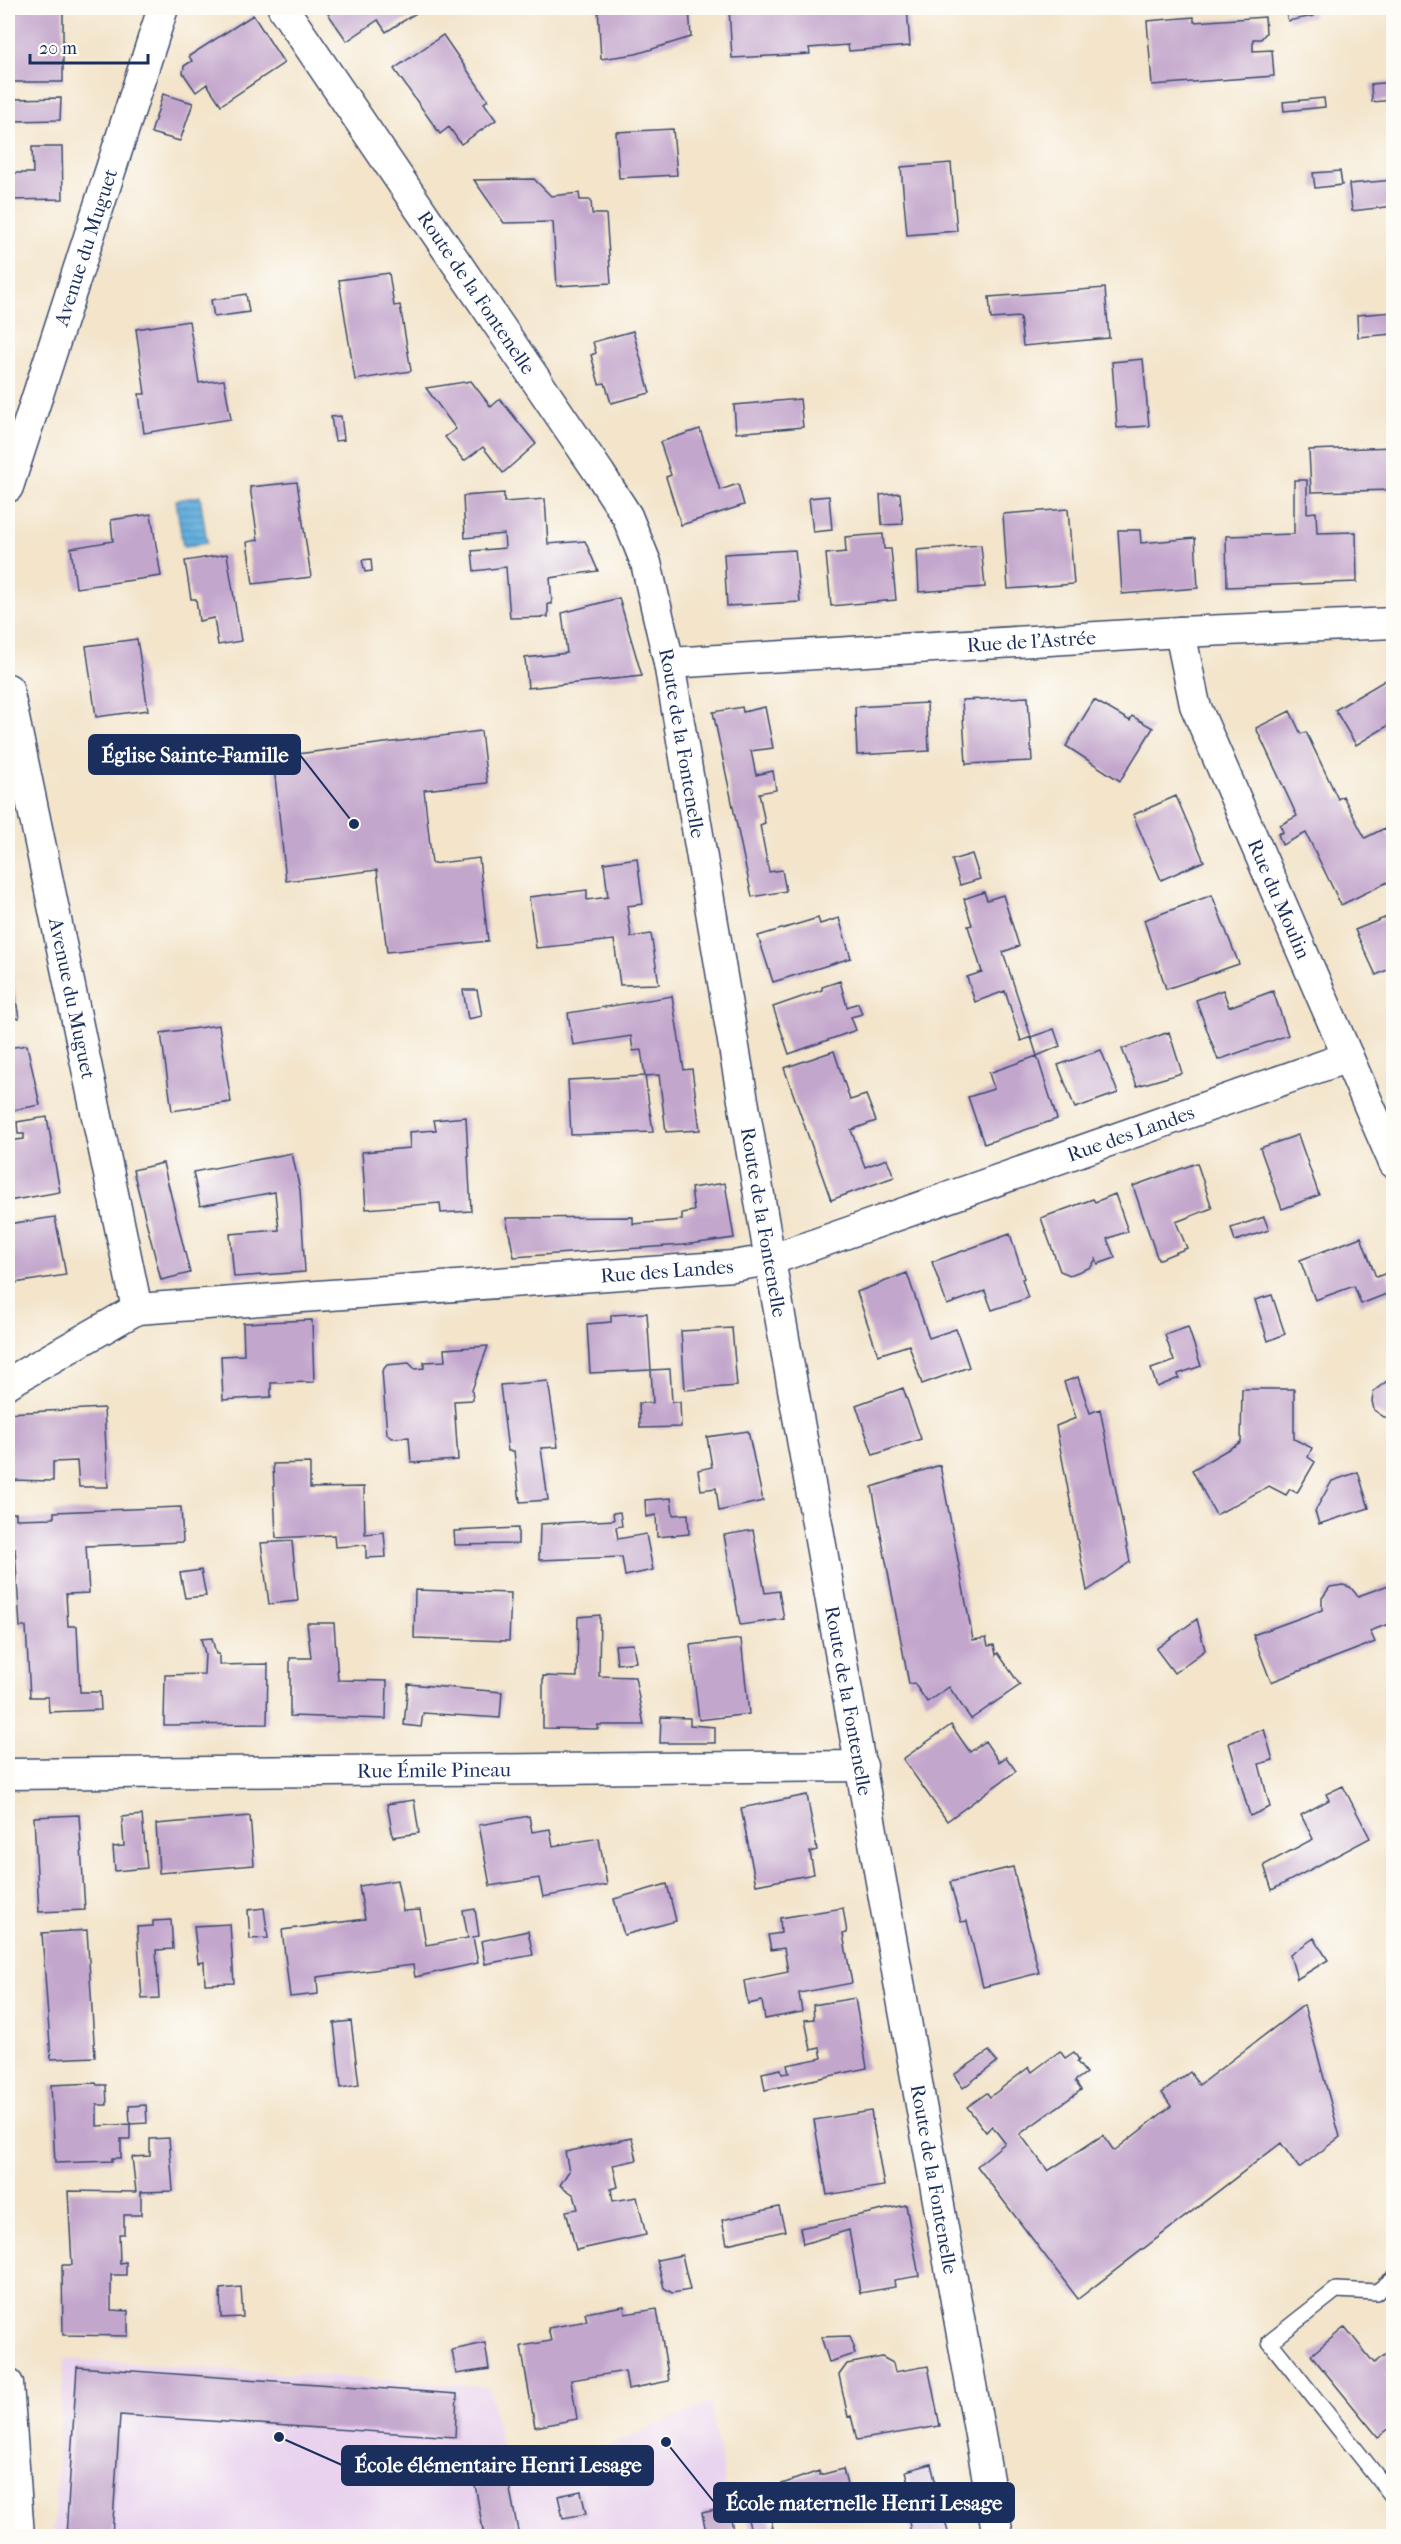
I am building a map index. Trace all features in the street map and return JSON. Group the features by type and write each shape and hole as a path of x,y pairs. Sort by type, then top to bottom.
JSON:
{"street":[{"name":"Avenue du Muguet","path":"8,487 163,8"},
{"name":"Route de la Fontenelle","path":"282,8 600,474 627,516 645,563 669,663 770,1260 998,2536"},
{"name":"Rue de l'Astrée","path":"669,663 1180,632 1394,623"},
{"name":"Rue du Moulin","path":"1180,632 1195,705 1394,1163"},
{"name":"Avenue du Muguet","path":"8,689 137,1309"},
{"name":"Rue des Landes","path":"8,1383 137,1309 742,1265 770,1260 1348,1057"},
{"name":"Rue Émile Pineau","path":"8,1774 861,1766"},
{"path":"8,2384 19,2536"}],"lane":[{"path":"1394,2278 1377,2292 1336,2290 1270,2342 1394,2498"}],"shaded area":[{"path":"64,2359 489,2387 510,2486 710,2403 735,2536 53,2536"}],"water":[{"path":"200,496 207,543 183,547 176,500"}],"building":[{"path":"11,8 63,8 63,82 10,82"},
{"path":"324,8 424,8 386,32 378,20 347,41"},
{"path":"598,8 689,8 691,37 636,54 601,59"},
{"path":"729,8 907,8 910,46 849,51 848,45 809,48 810,54 732,58"},
{"path":"1285,8 1312,8 1314,16 1288,21"},
{"path":"253,15 284,63 221,105 207,84 196,92 183,73 184,66 192,61 189,56"},
{"path":"1194,17 1194,22 1265,17 1266,33 1261,39 1253,39 1253,51 1272,50 1274,76 1152,85 1147,21"},
{"path":"443,35 488,100 484,103 496,120 461,144 449,127 440,134 394,69"},
{"path":"1394,82 1394,100 1372,102 1371,84"},
{"path":"163,94 193,103 180,141 151,133"},
{"path":"61,98 60,120 14,121 14,99"},
{"path":"1324,98 1325,107 1284,111 1283,102"},
{"path":"673,129 677,175 619,178 616,132"},
{"path":"32,147 62,147 63,199 8,200 8,173 33,173"},
{"path":"951,163 957,231 907,235 901,167"},
{"path":"1340,171 1342,185 1315,188 1313,173"},
{"path":"534,179 551,196 579,193 580,200 591,200 592,214 606,214 611,283 557,286 553,222 504,223 474,180"},
{"path":"1394,180 1394,206 1352,211 1349,184"},
{"path":"389,273 394,306 400,305 411,371 355,380 339,280"},
{"path":"1105,288 1109,338 1023,346 1020,317 991,319 989,297"},
{"path":"246,294 249,312 214,317 211,300"},
{"path":"1394,312 1394,334 1358,337 1357,315"},
{"path":"189,321 199,383 224,380 231,419 144,433 139,394 145,394 136,329"},
{"path":"633,331 650,393 611,403 605,383 599,384 591,355 596,353 593,342"},
{"path":"1143,359 1149,426 1117,428 1112,362"},
{"path":"471,381 491,407 500,399 536,444 503,473 483,447 464,461 445,437 456,429 426,388"},
{"path":"800,399 803,427 736,433 734,405"},
{"path":"341,416 344,440 335,441 331,417"},
{"path":"700,429 720,490 738,484 744,505 681,525 666,477 671,475 660,442"},
{"path":"1394,447 1394,490 1311,492 1309,450"},
{"path":"1294,480 1307,480 1307,513 1316,512 1317,533 1356,532 1357,582 1227,587 1226,536 1294,534"},
{"path":"297,482 311,577 253,584 247,542 258,540 250,487"},
{"path":"504,493 504,502 545,499 548,544 585,541 598,571 550,578 552,604 548,604 548,617 510,618 506,567 474,571 472,551 505,548 504,534 465,538 463,496"},
{"path":"900,493 903,524 882,525 880,495"},
{"path":"829,496 832,530 813,532 809,498"},
{"path":"1068,509 1074,584 1008,589 1003,514"},
{"path":"151,514 161,576 76,588 71,548 113,541 111,520"},
{"path":"1118,530 1140,530 1141,543 1195,538 1198,588 1122,594"},
{"path":"883,534 884,549 891,549 896,600 831,606 826,554 846,552 845,537"},
{"path":"981,545 985,587 919,592 917,550"},
{"path":"795,550 800,602 727,606 724,554"},
{"path":"227,554 241,641 218,645 214,618 199,621 196,599 191,599 185,561"},
{"path":"371,559 372,571 365,572 362,560"},
{"path":"619,598 642,676 528,688 525,658 567,653 562,613"},
{"path":"137,639 148,710 96,717 86,646"},
{"path":"1394,675 1394,722 1356,745 1335,710"},
{"path":"1028,697 1032,761 966,764 962,700"},
{"path":"1094,700 1130,721 1132,716 1153,728 1120,781 1066,746"},
{"path":"927,703 929,751 857,755 855,707"},
{"path":"742,707 743,712 765,707 773,748 751,751 756,775 773,771 776,790 759,793 765,823 760,825 769,872 782,870 786,891 752,897 713,712"},
{"path":"1290,711 1301,734 1306,732 1338,799 1343,796 1365,838 1385,828 1394,845 1394,879 1341,905 1306,833 1282,845 1278,834 1283,832 1280,825 1297,816 1256,728"},
{"path":"481,731 487,783 424,790 432,864 479,858 488,941 387,952 377,870 286,881 273,757"},
{"path":"1176,796 1204,861 1161,880 1133,815"},
{"path":"972,854 980,879 960,885 952,860"},
{"path":"637,858 643,904 627,906 631,937 651,934 659,984 620,985 614,940 536,948 529,897 587,890 587,900 608,897 604,863"},
{"path":"984,892 987,900 1003,895 1019,946 1003,952 1031,1037 1021,1041 1005,991 975,1002 967,977 982,972 968,926 972,925 964,899"},
{"path":"1212,895 1239,964 1166,989 1144,920"},
{"path":"1394,914 1394,967 1376,975 1355,930"},
{"path":"818,918 820,924 839,918 851,958 773,982 758,936"},
{"path":"8,963 10,963 19,1018 8,1019"},
{"path":"840,981 847,1007 858,1003 862,1014 851,1017 856,1030 789,1054 773,1007 822,990 822,987"},
{"path":"463,990 477,990 482,1016 468,1019"},
{"path":"1223,990 1229,1007 1273,991 1288,1035 1218,1060 1196,1000"},
{"path":"672,996 684,1070 692,1069 700,1130 666,1132 659,1075 645,1076 641,1050 633,1051 631,1036 573,1045 568,1013"},
{"path":"219,1025 231,1102 172,1111 161,1033"},
{"path":"1054,1029 1060,1046 1037,1056 1031,1037"},
{"path":"1169,1032 1182,1073 1137,1086 1122,1049"},
{"path":"27,1045 40,1105 8,1111 8,1048"},
{"path":"1101,1050 1118,1093 1075,1108 1058,1065"},
{"path":"834,1051 850,1100 866,1095 876,1121 851,1130 865,1167 887,1159 894,1177 831,1200 784,1068"},
{"path":"1037,1056 1057,1119 984,1144 968,1097 994,1089 989,1073"},
{"path":"645,1076 653,1132 571,1135 568,1080"},
{"path":"47,1117 60,1192 8,1201 8,1141 24,1139 24,1134 18,1134 17,1122"},
{"path":"466,1117 471,1211 441,1213 440,1203 366,1209 362,1152 410,1148 409,1132 436,1130 434,1120"},
{"path":"1298,1135 1319,1195 1282,1209 1260,1148"},
{"path":"292,1153 300,1190 305,1272 234,1277 230,1234 279,1230 275,1192 200,1206 193,1172"},
{"path":"163,1163 190,1273 161,1280 133,1170"},
{"path":"1197,1163 1212,1208 1176,1222 1187,1248 1158,1260 1133,1186"},
{"path":"725,1183 734,1238 683,1245 514,1257 506,1218 633,1217 633,1224 682,1220 682,1213 694,1211 691,1188"},
{"path":"1115,1194 1128,1231 1107,1239 1115,1258 1098,1264 1096,1259 1091,1267 1070,1275 1060,1271 1041,1218 1093,1199 1095,1202"},
{"path":"55,1217 66,1275 8,1284 8,1224"},
{"path":"1264,1217 1269,1230 1235,1241 1231,1228"},
{"path":"1010,1234 1028,1298 992,1310 985,1291 947,1305 932,1262"},
{"path":"1361,1237 1376,1277 1387,1273 1394,1291 1361,1304 1354,1286 1315,1300 1300,1260"},
{"path":"907,1273 929,1338 956,1329 969,1367 922,1384 909,1345 878,1355 857,1292"},
{"path":"1272,1295 1285,1334 1268,1341 1255,1300"},
{"path":"647,1313 651,1370 590,1373 587,1324 611,1322 611,1315"},
{"path":"312,1320 314,1382 271,1383 271,1397 223,1400 221,1356 244,1355 243,1323"},
{"path":"1188,1327 1201,1366 1178,1374 1179,1378 1157,1387 1151,1369 1174,1361 1165,1335"},
{"path":"732,1328 737,1386 685,1390 681,1331"},
{"path":"488,1346 472,1390 473,1400 454,1401 458,1460 411,1463 409,1437 391,1438 387,1434 382,1371 387,1365 409,1363 415,1369 424,1368 424,1362 445,1361 444,1349"},
{"path":"670,1369 672,1402 680,1402 681,1427 640,1428 639,1403 653,1403 651,1370"},
{"path":"1078,1377 1090,1413 1100,1409 1130,1562 1087,1591 1056,1426 1076,1418 1064,1382"},
{"path":"548,1381 558,1447 541,1448 548,1500 520,1502 514,1451 508,1451 500,1385"},
{"path":"1387,1381 1394,1381 1394,1418 1384,1417 1374,1410 1372,1401 1374,1391"},
{"path":"903,1388 921,1439 873,1455 856,1405"},
{"path":"1242,1389 1294,1389 1294,1439 1312,1448 1308,1457 1315,1462 1297,1493 1290,1489 1286,1495 1269,1486 1216,1515 1192,1470 1241,1442"},
{"path":"104,1408 108,1487 79,1487 77,1461 53,1462 53,1481 8,1480 8,1413"},
{"path":"748,1431 763,1501 719,1511 716,1488 701,1490 698,1470 712,1467 707,1437"},
{"path":"310,1463 310,1488 364,1487 365,1534 384,1532 386,1557 366,1558 366,1545 335,1547 334,1535 276,1538 273,1464"},
{"path":"940,1465 973,1640 986,1638 988,1646 994,1645 996,1655 998,1653 1020,1685 971,1719 949,1687 927,1702 914,1683 909,1684 872,1487"},
{"path":"1358,1472 1369,1508 1319,1524 1315,1511 1332,1481"},
{"path":"671,1498 673,1515 688,1514 689,1534 657,1537 656,1515 646,1517 645,1500"},
{"path":"181,1507 183,1542 86,1546 89,1593 66,1594 68,1626 77,1626 80,1692 100,1692 101,1710 49,1712 48,1697 30,1697 26,1627 20,1627 15,1549 12,1549 13,1579 8,1579 8,1513 16,1513 16,1519 54,1518 54,1512"},
{"path":"620,1512 622,1526 616,1527 618,1539 646,1534 653,1570 625,1576 622,1557 539,1560 540,1524 614,1520 613,1513"},
{"path":"518,1528 518,1544 455,1545 454,1531"},
{"path":"753,1530 765,1593 779,1591 784,1619 740,1625 724,1535"},
{"path":"292,1541 298,1601 269,1604 261,1543"},
{"path":"201,1570 206,1596 185,1598 180,1573"},
{"path":"1394,1583 1394,1622 1370,1631 1375,1642 1271,1682 1253,1635 1322,1610 1322,1598 1330,1587 1343,1585 1350,1587 1358,1596"},
{"path":"415,1590 511,1593 509,1641 414,1638"},
{"path":"600,1615 599,1676 635,1677 644,1725 598,1725 598,1729 543,1728 543,1676 577,1677 578,1617"},
{"path":"1197,1619 1205,1650 1174,1673 1156,1649"},
{"path":"307,1623 334,1623 338,1680 387,1681 386,1719 290,1716 290,1658 311,1658"},
{"path":"212,1638 216,1654 219,1654 219,1665 268,1664 267,1724 164,1725 165,1675 204,1674 205,1654 201,1639"},
{"path":"741,1639 749,1714 699,1720 690,1645"},
{"path":"633,1644 636,1662 617,1664 615,1645"},
{"path":"408,1684 502,1692 500,1718 423,1713 421,1727 404,1725"},
{"path":"661,1717 690,1718 690,1725 715,1727 715,1743 660,1743"},
{"path":"951,1725 970,1752 985,1741 999,1762 1006,1757 1016,1771 947,1821 903,1759"},
{"path":"1264,1729 1273,1760 1259,1764 1270,1807 1250,1816 1229,1743"},
{"path":"1343,1786 1370,1838 1272,1890 1264,1865 1313,1839 1301,1815 1329,1800 1326,1794"},
{"path":"807,1795 817,1850 810,1852 814,1874 756,1885 741,1808"},
{"path":"414,1800 419,1833 393,1837 387,1804"},
{"path":"79,1815 85,1910 39,1912 34,1817"},
{"path":"142,1815 147,1868 115,1871 113,1847 124,1846 122,1817"},
{"path":"250,1816 254,1865 159,1873 156,1824"},
{"path":"529,1816 532,1832 550,1829 553,1846 599,1838 607,1885 543,1897 539,1878 490,1886 479,1825"},
{"path":"1013,1867 1039,1973 983,1987 967,1921 961,1922 950,1882"},
{"path":"397,1880 403,1911 420,1910 426,1945 468,1938 463,1911 475,1909 479,1936 473,1937 478,1963 415,1977 413,1965 317,1977 318,1994 290,1997 282,1930 365,1919 359,1886"},
{"path":"667,1884 676,1921 624,1935 614,1899"},
{"path":"264,1908 268,1938 250,1939 248,1910"},
{"path":"843,1908 847,1933 843,1934 852,1983 799,1993 802,2012 765,2019 762,2001 748,2004 744,1981 788,1972 784,1948 771,1950 768,1935 781,1933 780,1918"},
{"path":"171,1920 173,1949 156,1950 159,1998 142,1999 137,1927 153,1926 153,1921"},
{"path":"230,1924 234,1983 205,1984 204,1962 198,1963 194,1926"},
{"path":"87,1930 95,2057 51,2059 42,1933"},
{"path":"528,1931 533,1955 485,1964 481,1941"},
{"path":"1314,1938 1328,1960 1297,1979 1290,1955"},
{"path":"855,1998 867,2068 765,2090 762,2073 781,2069 782,2074 789,2073 787,2065 822,2058 820,2048 811,2050 805,2020 814,2019 813,2005"},
{"path":"1304,2005 1340,2137 1299,2168 1281,2143 1078,2299 977,2166 1005,2143 992,2126 986,2132 967,2107 987,2093 990,2097 1029,2067 1032,2072 1060,2051 1065,2058 1074,2052 1079,2060 1077,2062 1086,2073 1075,2081 1081,2090 1020,2134 1048,2171 1103,2135 1114,2151 1171,2106 1162,2093 1190,2072 1199,2085"},
{"path":"351,2021 359,2085 341,2088 334,2023"},
{"path":"989,2051 997,2062 963,2088 954,2075"},
{"path":"96,2083 106,2085 107,2105 97,2105 97,2126 130,2124 130,2139 121,2139 121,2158 112,2158 112,2161 55,2163 51,2085"},
{"path":"146,2105 147,2123 130,2124 129,2106"},
{"path":"871,2111 884,2186 827,2195 814,2120"},
{"path":"169,2138 173,2191 141,2192 141,2215 124,2215 124,2234 119,2234 120,2263 126,2262 126,2275 111,2275 111,2310 128,2311 128,2336 63,2335 62,2265 72,2265 68,2191 136,2192 132,2157 150,2156 150,2139"},
{"path":"632,2138 637,2160 613,2165 618,2187 611,2189 613,2201 637,2197 646,2235 576,2250 566,2211 578,2209 574,2195 560,2185 569,2171 565,2152"},
{"path":"906,2205 919,2276 894,2280 895,2287 860,2293 849,2230 803,2244 800,2228"},
{"path":"779,2207 785,2231 727,2244 722,2220"},
{"path":"682,2255 690,2290 672,2293 664,2288 657,2260"},
{"path":"241,2287 243,2317 221,2318 220,2289"},
{"path":"624,2306 625,2314 657,2309 669,2381 628,2389 625,2371 571,2380 577,2419 535,2427 521,2346 551,2341 548,2328 587,2321 585,2313"},
{"path":"1345,2327 1374,2363 1394,2348 1394,2369 1385,2375 1394,2386 1394,2425 1378,2437 1311,2355"},
{"path":"850,2336 855,2354 829,2362 821,2337"},
{"path":"485,2343 489,2369 456,2374 452,2350"},
{"path":"882,2357 893,2363 895,2372 928,2366 940,2426 857,2440 851,2416 848,2417 839,2375 847,2364"},
{"path":"77,2367 457,2394 455,2437 120,2415 112,2536 66,2536"},
{"path":"542,2450 545,2471 509,2485 519,2536 484,2536 470,2456 504,2451 505,2456"},
{"path":"931,2464 949,2536 903,2536 911,2534 908,2515 917,2512 906,2471"},
{"path":"843,2469 848,2489 774,2513 765,2490 819,2471 820,2475"},
{"path":"581,2491 586,2514 563,2518 558,2496"},
{"path":"764,2491 773,2528 752,2534 742,2499"},
{"path":"729,2507 734,2536 707,2536 702,2513"}],"place":[{"name":"Église Sainte-Famille","path":"354,824"},
{"name":"École élémentaire Henri Lesage","path":"279,2437"},
{"name":"École maternelle Henri Lesage","path":"666,2442"}]}
